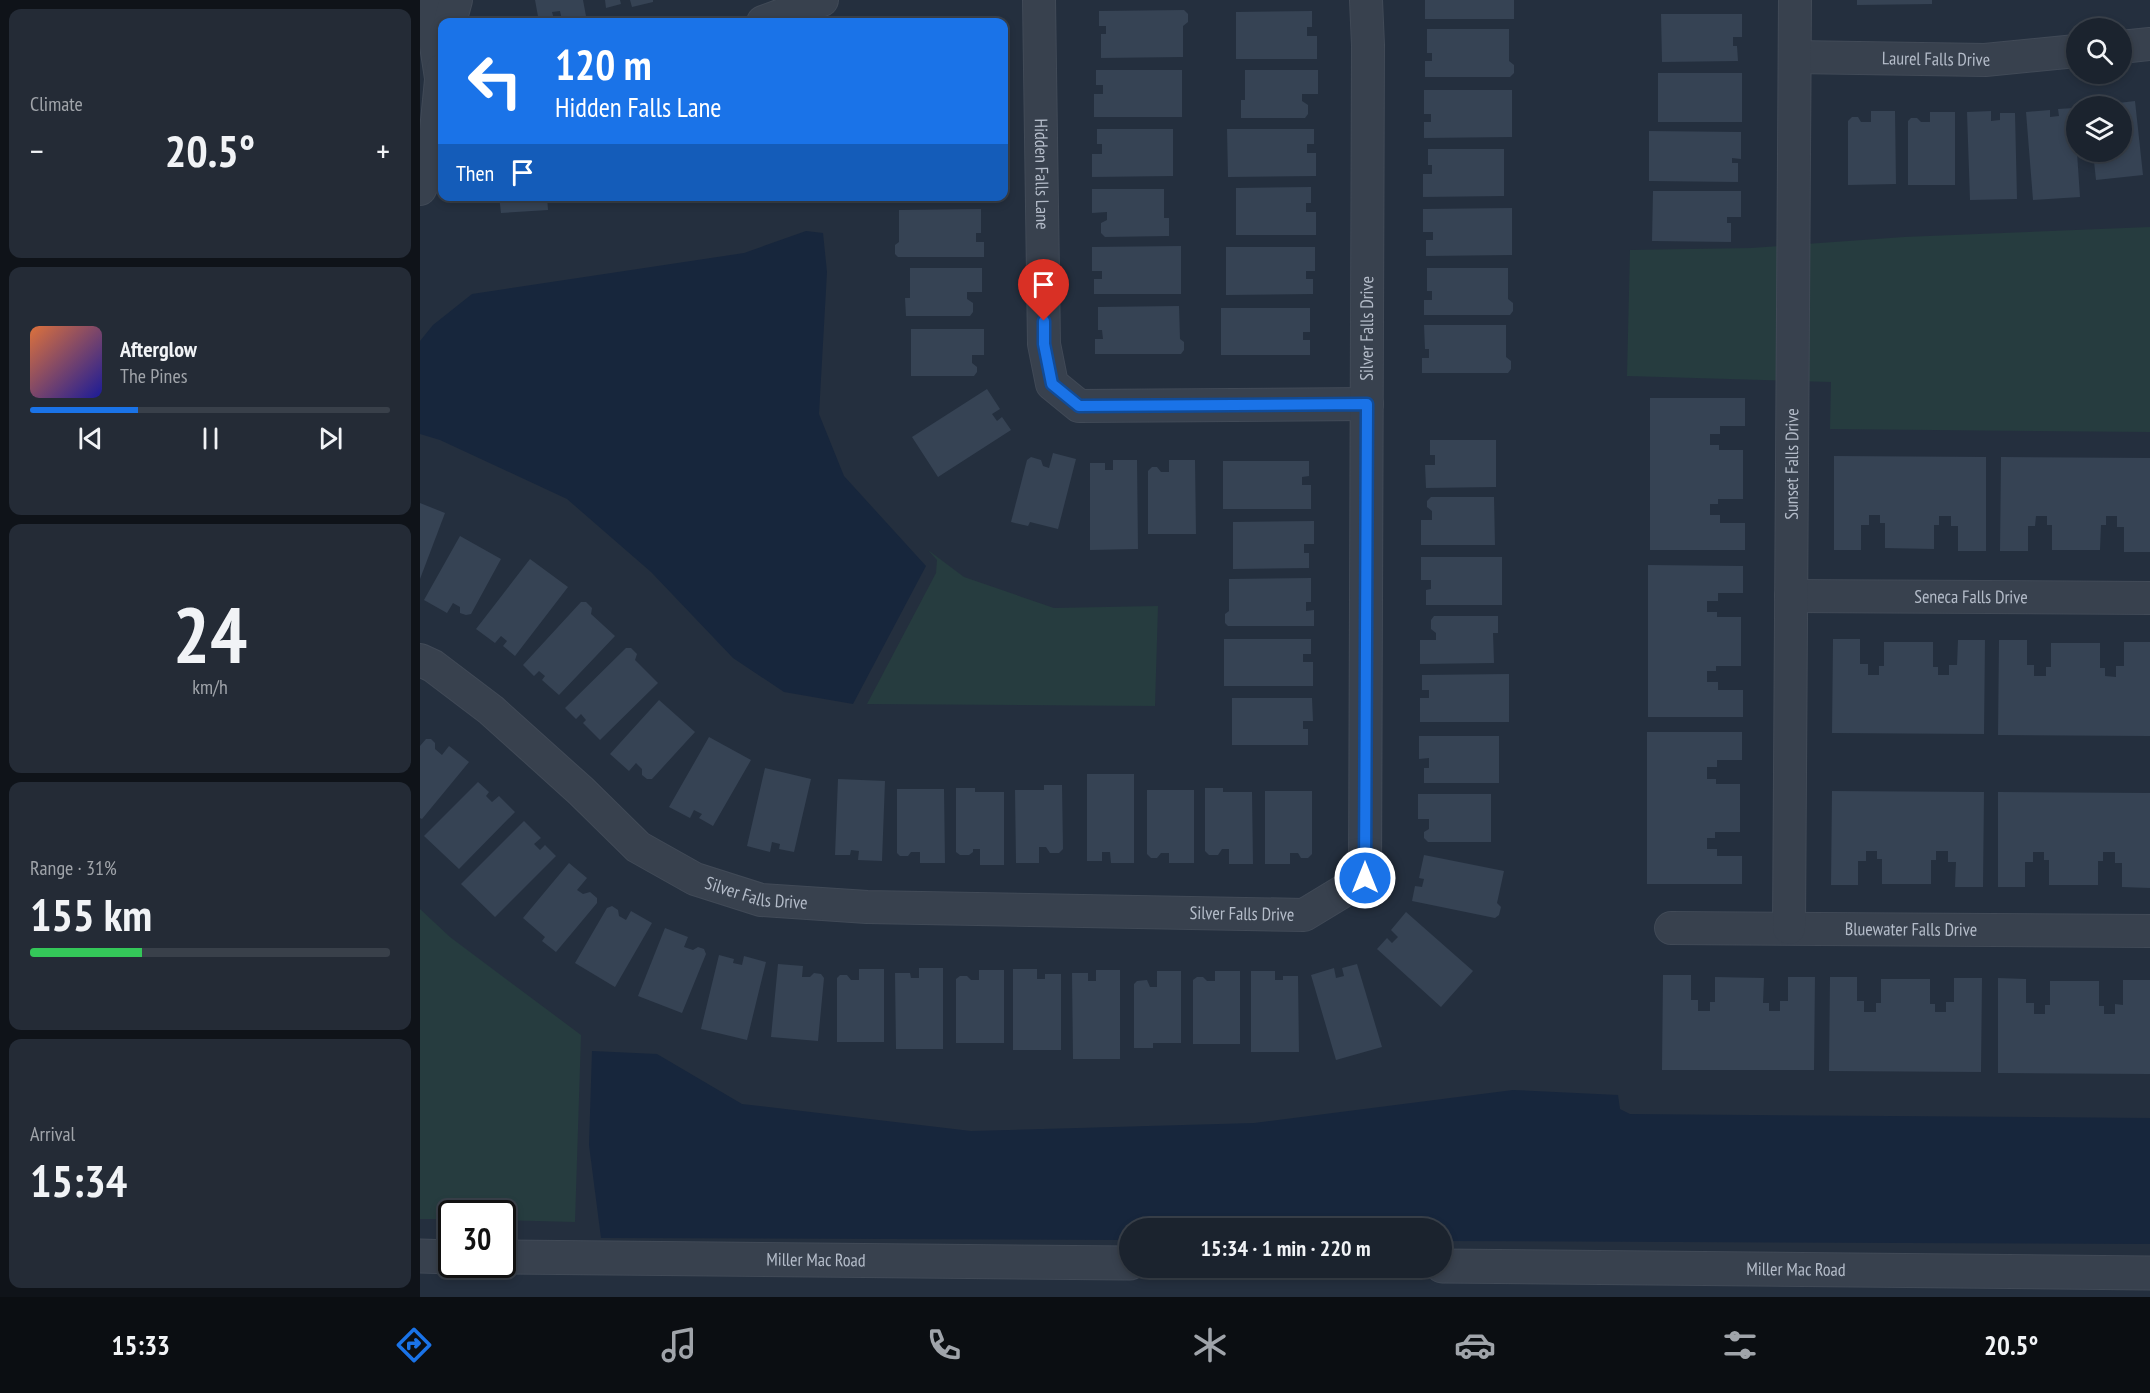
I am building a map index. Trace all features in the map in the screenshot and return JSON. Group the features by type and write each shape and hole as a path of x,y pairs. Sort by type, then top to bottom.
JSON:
{"street":[{"path":"420,189 433,161 433,76 429,0"},
{"path":"451,18 456,0"},
{"path":"774,18 822,0"},
{"name":"Hidden Falls Lane","path":"1039,0 1044,344 1052,384 1079,406 1367,404"},
{"name":"Silver Falls Drive","path":"420,660 433,666 492,710 581,791 638,847 695,879 761,900 867,907 1304,915 1365,878 1368,45 1366,0"},
{"name":"Sunset Falls Drive","path":"1789,928 1795,0"},
{"path":"2132,46 2150,44"},
{"name":"Laurel Falls Drive","path":"1795,57 1985,60 2066,52"},
{"name":"Seneca Falls Drive","path":"1791,596 2150,598"},
{"name":"Bluewater Falls Drive","path":"1671,928 2150,931"},
{"path":"420,1256 438,1257"},
{"name":"Miller Mac Road","path":"516,1257 1119,1263"},
{"name":"Miller Mac Road","path":"1452,1266 2150,1273"}],"green space":[{"path":"2150,227 2150,432 1830,429 1831,382 1627,376 1630,250 1751,248 1904,237"},
{"path":"928,550 964,577 1054,608 1158,606 1155,706 867,704 936,573 937,560"},
{"path":"420,909 450,937 581,1035 575,1222 516,1220 516,1200 438,1200 438,1219 420,1219"}],"water":[{"path":"806,231 823,233 827,272 819,414 844,476 926,566 853,704 784,692 733,658 651,572 567,499 440,440 420,434 420,341 433,325 472,294 744,253"},
{"path":"592,1051 657,1054 742,1104 971,1131 1254,1123 1513,1090 1618,1095 1620,1109 1630,1114 2150,1118 2150,1244 1452,1241 1452,1218 1119,1218 1119,1240 601,1238 589,1145"}],"building":[{"path":"535,0 583,0 586,16 562,18 560,11 552,12 554,18 538,18"},
{"path":"605,0 620,0 621,4 606,8"},
{"path":"630,0 653,0 653,2 632,7"},
{"path":"1425,0 1514,0 1514,19 1425,19"},
{"path":"1857,0 1932,0 1932,4 1857,5"},
{"path":"1184,10 1188,14 1188,22 1183,26 1183,57 1101,58 1101,34 1106,34 1106,26 1099,26 1099,11"},
{"path":"1312,11 1312,27 1307,27 1307,36 1317,36 1317,59 1236,59 1236,12"},
{"path":"1661,14 1742,14 1742,37 1733,37 1733,46 1737,46 1738,61 1662,62"},
{"path":"1427,29 1509,29 1509,61 1514,65 1514,73 1510,77 1425,77 1425,61 1432,61 1432,53 1427,53"},
{"path":"1096,70 1182,70 1182,117 1094,117 1094,94 1103,94 1103,85 1096,85"},
{"path":"1245,70 1318,70 1318,94 1302,94 1302,101 1308,105 1308,114 1305,118 1241,118 1241,100 1245,100"},
{"path":"1658,73 1742,73 1742,122 1658,122"},
{"path":"1424,90 1512,90 1512,137 1424,138 1424,122 1431,122 1431,114 1424,114"},
{"path":"2132,101 2135,101 2143,175 2096,180 2094,162 2132,162"},
{"path":"2066,108 2066,162 2078,162 2080,197 2033,200 2026,112 2050,110 2050,117 2059,116 2058,109"},
{"path":"1871,111 1895,111 1896,184 1848,185 1848,121 1852,117 1858,117 1861,122 1871,122"},
{"path":"1991,111 1991,121 2000,120 2000,113 2015,113 2017,199 1970,200 1967,112"},
{"path":"1930,112 1955,112 1955,185 1908,185 1908,121 1911,118 1917,118 1921,122 1930,122"},
{"path":"1097,129 1173,129 1173,176 1092,177 1092,154 1102,154 1102,144 1097,144"},
{"path":"1227,129 1314,129 1314,144 1307,144 1307,153 1316,153 1316,176 1228,177"},
{"path":"1649,131 1741,132 1741,159 1732,158 1732,163 1738,163 1738,182 1649,181"},
{"path":"1428,149 1504,149 1504,196 1423,197 1423,174 1432,174 1432,165 1428,165"},
{"path":"1311,187 1311,203 1306,203 1306,212 1316,212 1316,235 1236,235 1236,188"},
{"path":"1092,189 1164,189 1164,218 1169,218 1169,236 1105,237 1101,233 1101,223 1107,220 1107,212 1092,213"},
{"path":"1653,191 1741,191 1741,217 1727,217 1727,223 1731,223 1731,242 1652,241"},
{"path":"500,201 547,201 548,210 501,213"},
{"path":"1512,208 1512,255 1426,256 1426,240 1433,240 1433,232 1423,232 1423,209"},
{"path":"981,209 981,233 976,233 976,242 984,242 984,257 898,257 895,254 895,245 899,242 899,210"},
{"path":"1181,246 1181,294 1094,294 1094,279 1102,279 1102,271 1092,271 1092,247"},
{"path":"1226,247 1315,247 1315,271 1306,271 1306,279 1313,279 1313,294 1226,295"},
{"path":"910,268 982,268 982,292 967,292 967,299 973,303 973,312 970,316 906,316 905,298 910,298"},
{"path":"1427,268 1508,268 1508,299 1513,303 1513,311 1510,315 1424,315 1424,300 1432,300 1432,291 1427,291"},
{"path":"1179,306 1180,339 1184,342 1184,350 1181,354 1095,354 1095,339 1103,339 1102,330 1098,330 1098,307"},
{"path":"1221,308 1310,308 1310,332 1303,332 1303,340 1310,340 1310,355 1221,355"},
{"path":"1424,325 1506,325 1506,357 1511,361 1511,369 1508,373 1422,373 1422,358 1429,358 1429,349 1425,349"},
{"path":"911,329 984,329 984,355 972,355 972,363 977,367 977,372 974,376 911,376"},
{"path":"987,389 1000,409 992,414 997,421 1002,417 1011,430 938,477 912,437"},
{"path":"1650,398 1745,398 1745,426 1720,426 1720,434 1710,434 1710,445 1719,445 1719,450 1743,450 1743,499 1718,499 1718,504 1710,504 1710,515 1720,515 1720,523 1745,523 1745,550 1650,550"},
{"path":"1430,440 1496,440 1496,487 1426,488 1425,465 1435,465 1435,455 1430,455"},
{"path":"1053,453 1076,459 1058,529 1030,522 1028,526 1011,522 1027,460 1031,457 1041,460 1043,466 1049,468"},
{"path":"1834,456 1986,457 1986,551 1958,551 1958,526 1951,526 1951,516 1939,516 1939,525 1934,525 1934,549 1885,548 1885,523 1880,523 1880,515 1869,515 1869,525 1861,525 1861,550 1834,550"},
{"path":"2001,457 2150,458 2150,552 2124,552 2124,527 2117,527 2117,516 2106,516 2106,525 2101,525 2100,550 2052,550 2052,525 2047,525 2047,516 2036,516 2035,526 2028,526 2028,551 2000,551"},
{"path":"1113,460 1137,460 1138,549 1090,550 1090,463 1105,463 1105,470 1113,470"},
{"path":"1169,460 1195,460 1196,534 1148,534 1148,471 1152,467 1157,467 1161,472 1169,472"},
{"path":"1223,461 1309,461 1309,476 1302,477 1302,485 1311,485 1311,509 1223,509"},
{"path":"1431,497 1494,497 1495,545 1421,545 1421,520 1432,520 1432,511 1427,507 1427,501"},
{"path":"420,503 445,513 420,579"},
{"path":"1314,521 1314,544 1304,544 1304,553 1309,553 1309,568 1233,569 1233,522"},
{"path":"460,536 501,559 471,614 466,615 460,613 460,607 453,603 447,613 424,600"},
{"path":"1421,557 1502,557 1502,605 1426,605 1426,590 1431,589 1431,580 1421,580"},
{"path":"530,559 568,587 515,656 503,646 507,641 501,636 495,643 476,629"},
{"path":"1648,565 1743,566 1743,593 1718,593 1718,601 1707,601 1707,612 1717,612 1717,617 1741,617 1741,666 1716,666 1716,671 1707,671 1707,682 1718,682 1718,690 1743,690 1743,717 1648,717"},
{"path":"1311,578 1311,602 1306,602 1306,611 1314,610 1314,626 1228,626 1225,623 1225,614 1229,611 1229,579"},
{"path":"581,602 586,602 592,608 591,614 615,636 559,695 542,680 545,676 539,671 534,676 523,665"},
{"path":"1434,616 1498,616 1498,633 1493,633 1494,663 1420,664 1420,640 1436,640 1436,633 1431,629 1431,620"},
{"path":"1224,639 1311,639 1311,654 1303,654 1303,662 1313,662 1313,686 1224,686"},
{"path":"1833,639 1860,639 1860,664 1868,664 1868,675 1879,675 1879,666 1884,666 1884,642 1933,642 1933,667 1938,667 1938,675 1949,675 1949,665 1957,665 1958,640 1985,640 1984,734 1832,733"},
{"path":"1999,640 2027,640 2027,665 2034,665 2034,676 2046,676 2046,667 2051,667 2051,643 2100,643 2100,668 2105,668 2105,676 2116,677 2116,666 2124,666 2124,642 2150,642 2150,736 1998,735"},
{"path":"626,648 631,648 637,654 635,660 658,683 600,740 583,723 586,720 581,714 576,719 565,708"},
{"path":"1509,674 1509,722 1420,722 1420,698 1429,698 1429,690 1422,690 1422,675"},
{"path":"1232,698 1312,698 1313,721 1303,721 1303,729 1308,729 1308,745 1232,745"},
{"path":"659,700 695,732 652,779 647,779 642,775 642,769 636,763 629,771 610,754"},
{"path":"1647,732 1742,732 1742,760 1717,760 1717,767 1707,767 1707,779 1716,779 1716,784 1740,784 1740,832 1715,832 1715,838 1707,838 1707,849 1717,849 1717,856 1742,856 1742,884 1647,884"},
{"path":"1419,736 1499,736 1499,783 1424,783 1424,768 1429,768 1429,758 1419,759"},
{"path":"709,737 751,760 713,826 699,818 702,814 694,810 690,818 669,807"},
{"path":"426,739 431,739 435,743 435,749 442,755 449,746 469,762 422,819 420,818 420,746"},
{"path":"765,768 811,779 794,852 779,849 780,844 772,842 770,852 747,846"},
{"path":"1087,774 1134,774 1134,863 1111,863 1110,852 1102,852 1102,861 1087,861"},
{"path":"838,779 885,781 882,861 858,860 859,851 851,850 850,855 835,855"},
{"path":"478,782 489,792 486,796 492,802 499,796 515,812 459,869 424,836"},
{"path":"1044,785 1062,785 1063,849 1059,853 1050,853 1046,847 1039,847 1039,863 1016,863 1015,790 1044,790"},
{"path":"956,788 975,788 975,792 1004,792 1004,865 980,865 980,849 973,849 969,855 960,855 956,852"},
{"path":"1205,788 1223,788 1223,792 1252,792 1253,864 1229,864 1229,849 1222,849 1218,855 1209,855 1205,851"},
{"path":"897,789 944,789 945,863 920,863 920,852 911,852 908,856 900,856 897,853"},
{"path":"1147,790 1194,790 1194,863 1169,863 1169,853 1161,853 1157,858 1151,858 1147,854"},
{"path":"1265,791 1312,791 1312,854 1308,858 1301,858 1298,853 1290,853 1290,864 1265,864"},
{"path":"1832,791 1984,792 1983,887 1955,887 1956,862 1948,862 1948,851 1936,851 1936,860 1931,860 1931,884 1882,884 1882,859 1877,859 1877,851 1866,851 1866,861 1858,861 1858,885 1831,885"},
{"path":"1998,792 2150,793 2150,888 2122,887 2122,863 2115,863 2115,852 2103,852 2103,861 2098,861 2098,885 2049,885 2049,860 2044,860 2044,852 2033,852 2033,862 2025,862 2025,887 1998,887"},
{"path":"1418,794 1491,794 1491,842 1428,842 1424,838 1424,832 1429,829 1429,819 1418,819"},
{"path":"524,821 541,838 534,844 540,850 545,845 556,856 495,917 461,884"},
{"path":"1424,855 1504,871 1497,903 1501,907 1499,915 1495,918 1412,901 1415,886 1422,887 1424,879 1419,878"},
{"path":"569,863 587,878 577,890 583,894 590,892 597,898 597,903 556,952 542,941 545,937 523,918"},
{"path":"612,906 618,910 619,916 626,920 631,911 652,923 615,987 575,963 607,908"},
{"path":"1406,912 1473,971 1441,1007 1377,949 1387,938 1392,943 1398,937 1391,930"},
{"path":"665,928 688,937 684,947 693,950 698,947 704,949 706,954 682,1013 638,996"},
{"path":"719,955 734,959 733,963 742,965 744,956 766,962 747,1040 701,1029"},
{"path":"778,964 803,966 802,977 810,977 814,973 821,974 824,978 818,1041 771,1037"},
{"path":"1357,964 1382,1047 1336,1060 1311,975 1334,968 1336,978 1344,976 1342,968"},
{"path":"919,968 943,968 943,1049 896,1049 895,973 910,973 911,978 919,978"},
{"path":"859,969 884,969 884,1042 837,1042 837,978 840,975 847,975 851,980 859,980"},
{"path":"1013,969 1037,969 1037,979 1045,979 1045,974 1061,974 1061,1050 1013,1050"},
{"path":"979,970 1004,970 1004,1043 956,1043 956,979 960,976 967,976 971,980 979,980"},
{"path":"1096,970 1120,970 1120,1059 1073,1059 1072,973 1088,973 1088,981 1096,981"},
{"path":"1157,971 1181,971 1181,1043 1153,1043 1153,1048 1134,1048 1134,984 1137,981 1147,980 1150,987 1157,987"},
{"path":"1215,971 1240,971 1240,1044 1193,1044 1193,980 1203,977 1207,981 1215,981"},
{"path":"1251,971 1275,971 1275,980 1283,980 1283,976 1298,976 1299,1052 1251,1052"},
{"path":"1663,975 1691,975 1691,1000 1698,1000 1698,1011 1710,1011 1710,1002 1715,1002 1715,977 1764,978 1763,1003 1769,1003 1769,1011 1780,1011 1780,1001 1788,1001 1788,977 1815,977 1814,1070 1662,1070"},
{"path":"1830,977 1857,977 1857,1001 1864,1001 1864,1012 1876,1012 1876,1003 1881,1003 1881,979 1930,979 1930,1004 1935,1004 1935,1012 1946,1012 1946,1002 1954,1002 1954,978 1982,978 1981,1072 1829,1071"},
{"path":"1998,978 2026,979 2026,1003 2034,1003 2034,1014 2045,1014 2045,1005 2050,1005 2050,981 2099,981 2099,1006 2104,1006 2104,1014 2115,1014 2115,1004 2123,1005 2123,980 2150,980 2150,1074 1998,1073"}],"route":[{"path":"1044,321 1044,344 1052,384 1079,406 1367,404 1365,878"}]}
